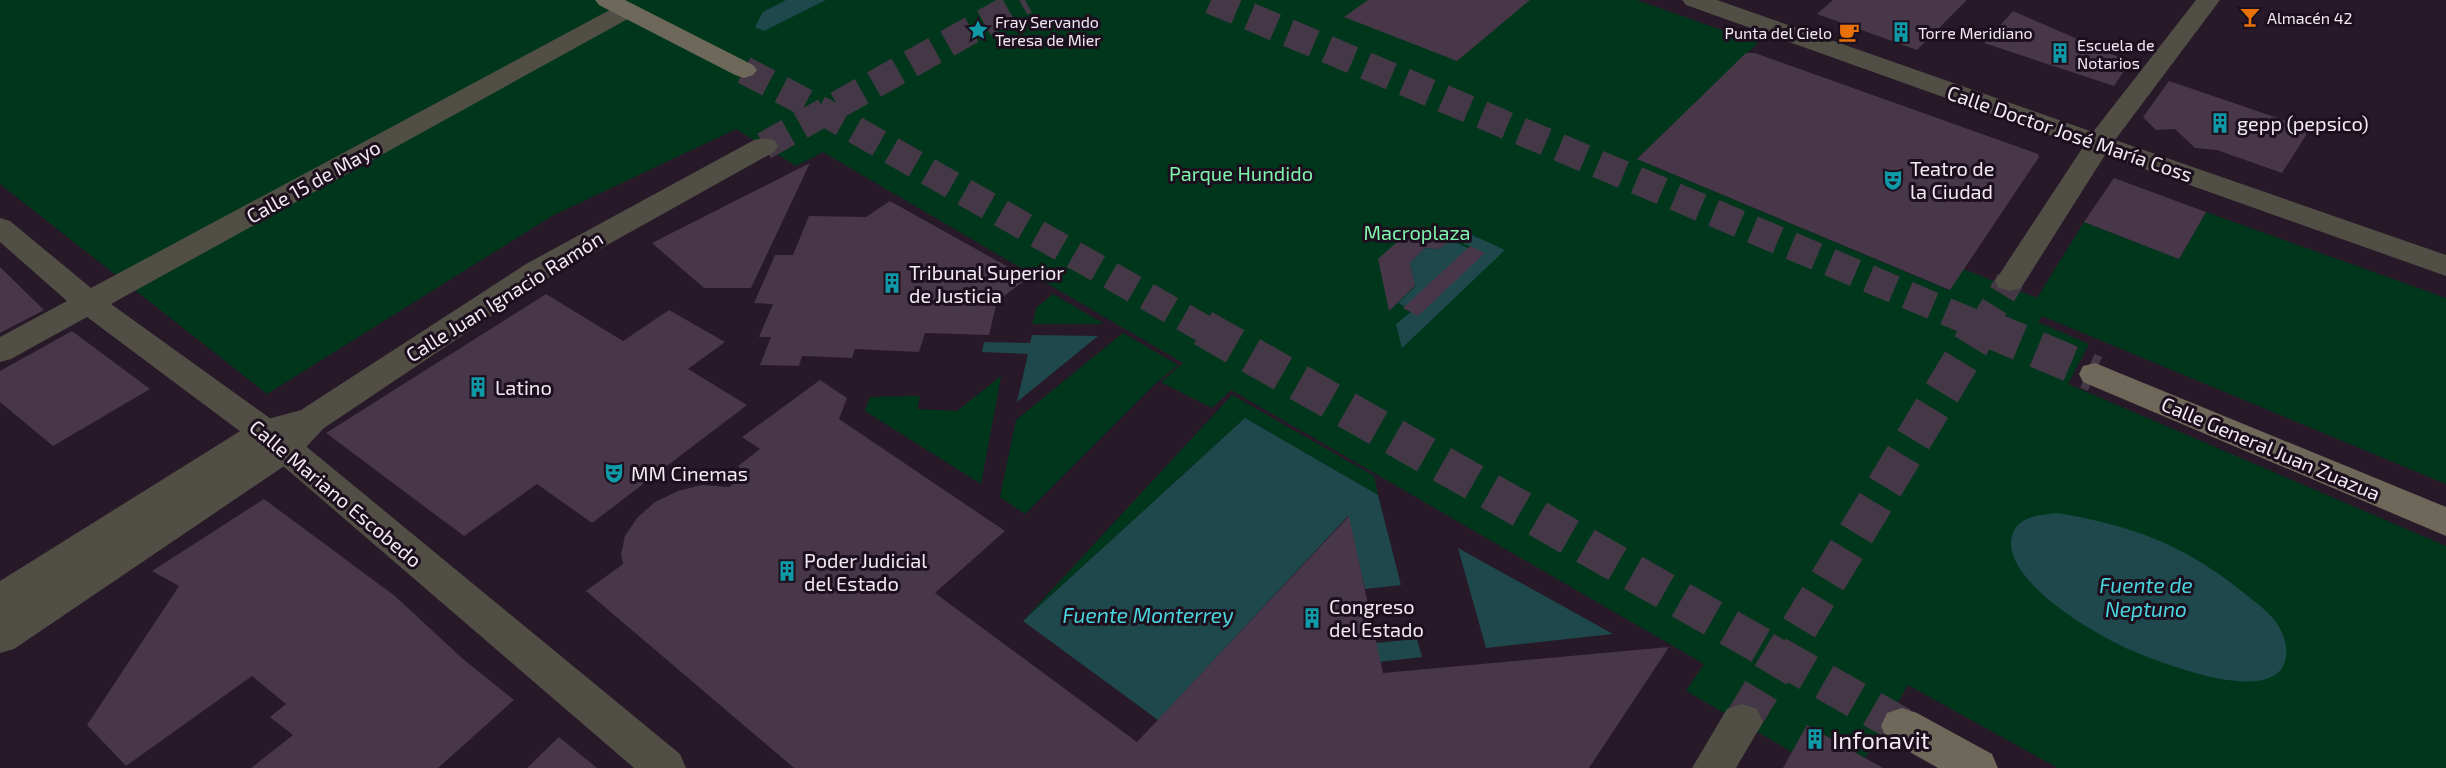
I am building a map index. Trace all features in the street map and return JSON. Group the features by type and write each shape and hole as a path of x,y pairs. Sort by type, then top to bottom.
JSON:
{"main road":[{"path":"617,5 744,70"},
{"name":"Calle General Juan Zuazua","path":"2095,374 2446,522"},
{"path":"1902,726 1977,768"}],"street":[{"name":"Calle Doctor José María Coss","path":"1694,0 2446,266"},
{"path":"2010,281 2099,143 2208,0"},
{"name":"Calle 15 de Mayo","path":"0,351 617,5"},
{"name":"Calle Juan Ignacio Ramón","path":"0,601 312,419 537,271 764,146"},
{"name":"Calle Mariano Escobedo","path":"0,227 89,303 275,440 664,768"},
{"name":"Calle Juan Ignacio Ramón","path":"0,637 275,440"},
{"path":"1713,768 1742,722"}],"green space":[{"name":"Macroplaza","path":"0,0 1637,0 1758,43 1637,159 1949,290 1963,269 2037,298 2084,222 2179,259 2206,212 2446,298 2446,484 2042,316 2038,322 2089,344 2068,384 2446,546 2446,768 2058,768 1908,685 1865,758 1808,725 1792,752 1686,691 1704,664 1231,390 1212,408 1161,382 1183,363 823,152 796,166 736,129 552,216 267,394 0,184"},
{"path":"1053,294 1104,324 1032,324 1037,307"},
{"path":"1123,333 1178,365 1156,383 1025,514 1000,497 1016,420"},
{"path":"1001,376 981,484 865,411 870,397 920,396 917,409 957,411"},
{"path":"1232,395 1374,476 1378,495 1245,418 1023,621"}],"water":[{"path":"786,0 826,0 764,31 755,27 763,12"},
{"path":"1463,231 1505,250 1402,348 1396,324 1484,253 1454,239"},
{"path":"1450,240 1472,250 1408,308 1398,303 1415,287 1410,263 1425,248 1440,249"},
{"path":"1032,335 1098,336 1017,402 1028,354 982,352 984,342 1030,343"},
{"name":"Fuente Monterrey","path":"1245,418 1378,495 1401,585 1365,589 1348,516 1158,720 1023,621"},
{"name":"Fuente de Neptuno","path":"2057,513 2131,530 2196,559 2239,589 2276,622 2285,642 2284,664 2274,676 2257,681 2236,681 2213,677 2166,664 2133,651 2077,620 2036,588 2021,571 2012,553 2012,536 2019,524 2030,518"},
{"path":"1458,548 1613,634 1486,648"},
{"path":"1417,639 1422,657 1369,663 1365,644"}],"building":[{"path":"1368,0 1530,0 1457,61 1344,17"},
{"name":"Torre Meridiano","path":"1833,0 1967,0 1917,50 1817,14"},
{"name":"Escuela de Notarios","path":"2013,11 2130,62 2114,86 1984,43"},
{"name":"Teatro de la Ciudad","path":"1746,53 1755,53 2038,154 2039,157 1950,290 1637,159"},
{"name":"gepp (pepsico)","path":"2169,81 2310,129 2282,173 2217,150 2195,148 2175,129 2156,130 2143,117"},
{"path":"810,163 751,288 704,288 652,243"},
{"path":"2114,178 2206,212 2179,259 2084,222"},
{"name":"Tribunal Superior de Justicia","path":"890,201 1028,278 997,301 989,335 925,333 919,352 855,349 852,358 802,356 799,366 760,365 771,337 759,337 773,304 754,303 775,255 793,255 809,216 866,217"},
{"path":"1462,229 1440,249 1425,248 1410,263 1415,286 1389,311 1378,259 1408,232"},
{"path":"1470,246 1485,253 1418,316 1403,308"},
{"path":"0,267 44,310 0,333"},
{"path":"546,294 623,341 669,310 725,342 688,369 747,405 592,523 537,484 464,536 326,433"},
{"path":"72,331 150,389 53,446 0,402 0,371"},
{"name":"Poder Judicial del Estado","path":"820,380 847,398 839,419 1005,531 935,593 1137,742 1349,516 1383,673 1669,647 1589,768 794,768 586,591 623,564 621,554 625,536 637,518 655,502 678,491 702,485 729,487 747,473 738,466 760,449 742,437"},
{"path":"264,499 395,596 463,659 514,700 438,768 251,768 293,735 270,717 286,704 252,676 126,766 87,725 179,586 152,571"},
{"name":"Infonavit","path":"1807,725 1865,758 1883,768 1783,768"},
{"path":"559,737 597,768 527,768"}],"tunnel":[{"path":"764,146 1025,0"},
{"path":"1211,0 1990,330"},
{"path":"744,70 824,112 1206,330"},
{"path":"1980,330 2010,281"},
{"path":"1203,328 1902,726"},
{"path":"1742,722 1981,328"},
{"path":"1986,328 2095,374"}],"place":[{"name":"Almacén 42","path":"2250,17"},
{"name":"Fray Servando Teresa de Mier","path":"978,30"},
{"name":"Punta del Cielo","path":"1849,32"},
{"name":"Torre Meridiano","path":"1901,32"},
{"name":"Escuela de Notarios","path":"2060,53"},
{"name":"gepp (pepsico)","path":"2220,123"},
{"name":"Teatro de la Ciudad","path":"1893,180"},
{"name":"Tribunal Superior de Justicia","path":"892,283"},
{"name":"Latino","path":"478,387"},
{"name":"MM Cinemas","path":"614,473"},
{"name":"Poder Judicial del Estado","path":"787,571"},
{"name":"Congreso del Estado","path":"1312,618"},
{"name":"Infonavit","path":"1815,739"}],"park label":[{"name":"Parque Hundido","path":"1241,173"}]}
